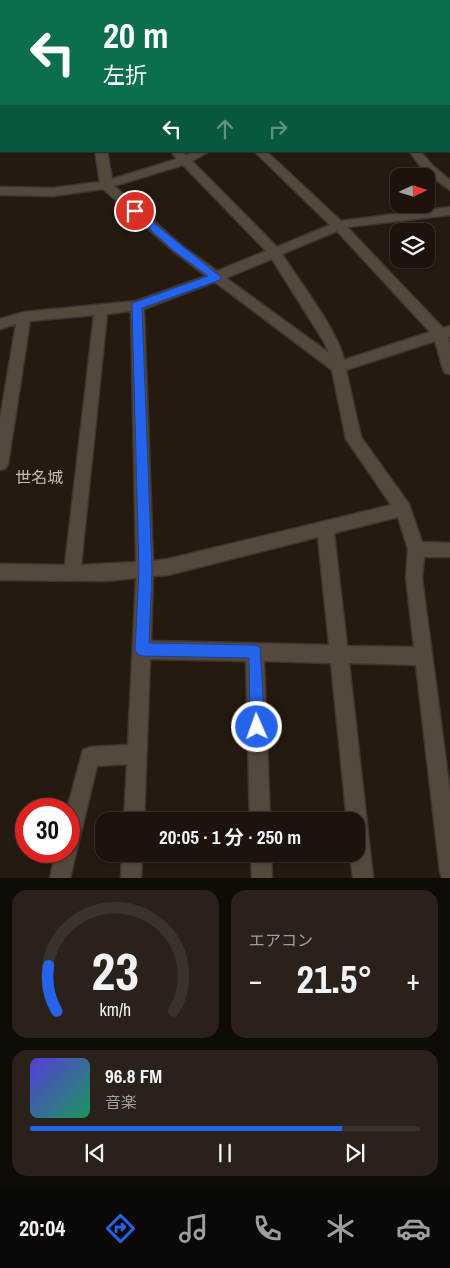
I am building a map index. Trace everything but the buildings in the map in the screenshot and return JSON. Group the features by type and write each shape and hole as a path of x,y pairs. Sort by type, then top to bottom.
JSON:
{"street":[{"path":"101,152 107,186 177,248 338,366"},
{"path":"0,191 16,193 77,190 107,186 179,156 199,152"},
{"path":"260,152 339,226 445,332 450,369"},
{"path":"415,152 429,169 446,183 450,168"},
{"path":"179,156 276,253 335,350 354,439 402,509 416,549 414,578 450,872"},
{"path":"0,324 24,317 137,306 216,277 339,226 364,221 450,211"},
{"path":"134,812 145,571 137,306"},
{"path":"72,573 101,309"},
{"path":"0,464 24,317"},
{"path":"338,366 445,332"},
{"path":"0,572 145,571 168,567 402,509"},
{"path":"325,528 364,878"},
{"path":"416,549 450,550"},
{"path":"142,650 423,656"},
{"path":"255,652 260,812"},
{"path":"80,798 90,757 137,754"},
{"path":"131,878 132,862"},
{"path":"261,862 262,878"},
{"path":"60,878 63,863"}],"district":[{"name":"世名城","path":"39,477"}],"route":[{"path":"135,211 177,248 216,277 137,306 145,571 142,650 255,652 257,727"}]}
